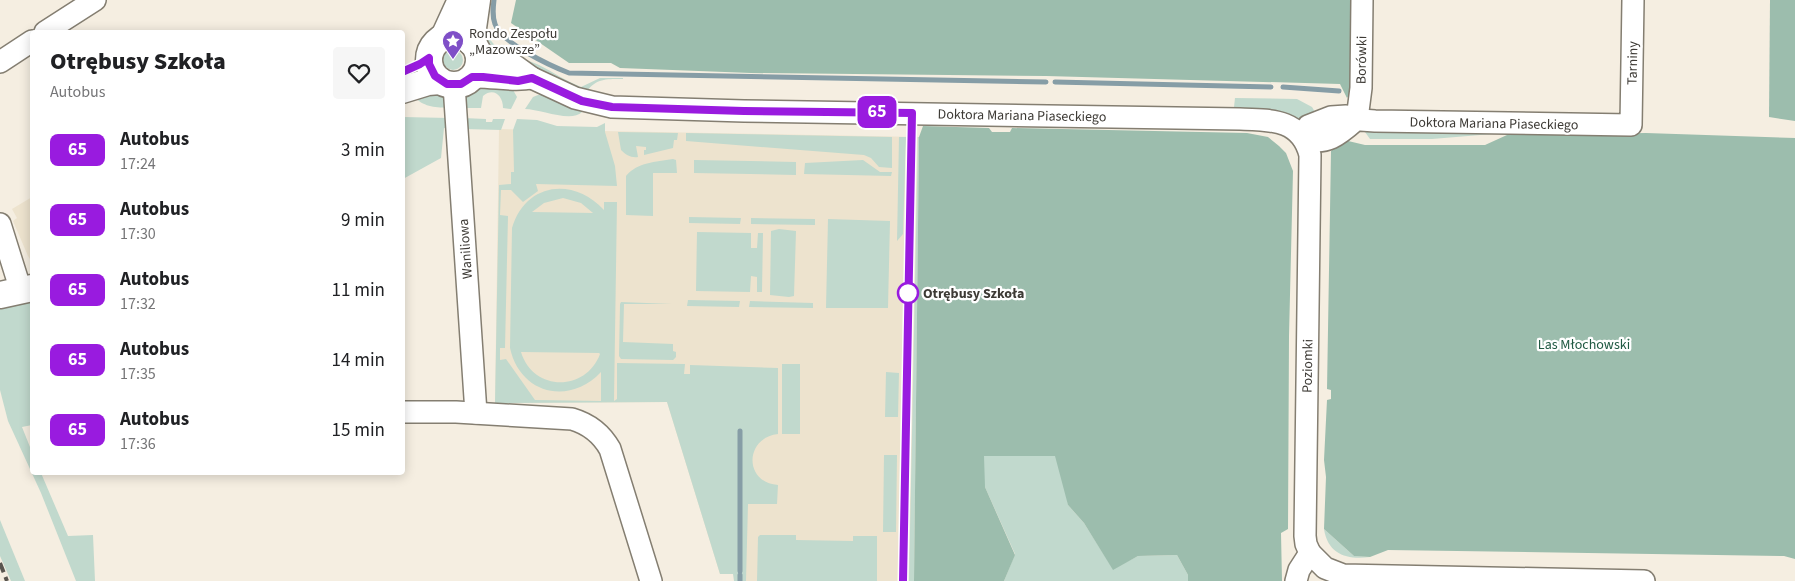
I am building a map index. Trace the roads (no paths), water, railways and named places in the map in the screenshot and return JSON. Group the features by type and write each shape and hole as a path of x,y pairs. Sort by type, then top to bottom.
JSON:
{"main road":[{"path":"461,0 444,37 433,47 429,58 431,71 463,68"},
{"path":"463,68 477,0"},
{"path":"444,37 458,36 463,68"},
{"path":"405,71 429,58"},
{"path":"405,89 463,68"}],"street":[{"path":"48,30 95,0"},
{"name":"Borówki","path":"1357,119 1361,88 1362,0"},
{"name":"Tarniny","path":"1631,125 1633,0"},
{"path":"0,62 30,42"},
{"name":"Doktora Mariana Piaseckiego","path":"463,68 487,58 514,65 532,78 582,101 612,107 1255,119 1284,124 1296,130 1305,142"},
{"name":"Waniliowa","path":"463,68 476,413"},
{"name":"Doktora Mariana Piaseckiego","path":"1305,142 1308,126 1321,120 1341,116 1357,119 1509,124 1631,125"},
{"name":"Poziomki","path":"1305,142 1310,166 1305,536 1310,553"},
{"path":"0,224 18,291"},
{"path":"405,412 476,413 572,419 590,426 601,435 610,449 650,581"},
{"path":"1296,581 1299,570 1310,553 1325,568 1343,575 1644,581"}],"waterway":[{"path":"494,0 493,15 495,24 507,39 528,53 569,73 1046,82"},
{"path":"1055,82 1271,87"},
{"path":"1283,87 1339,91"},
{"path":"740,431 740,571"},
{"path":"740,575 740,581"}],"railway":[{"path":"0,563 7,581"}],"place":[{"name":"Rondo Zespołu „Mazowsze”","path":"453,60"},
{"name":"Otrębusy Szkoła","path":"908,293"}],"park label":[{"name":"Las Młochowski","path":"1584,344"}]}
